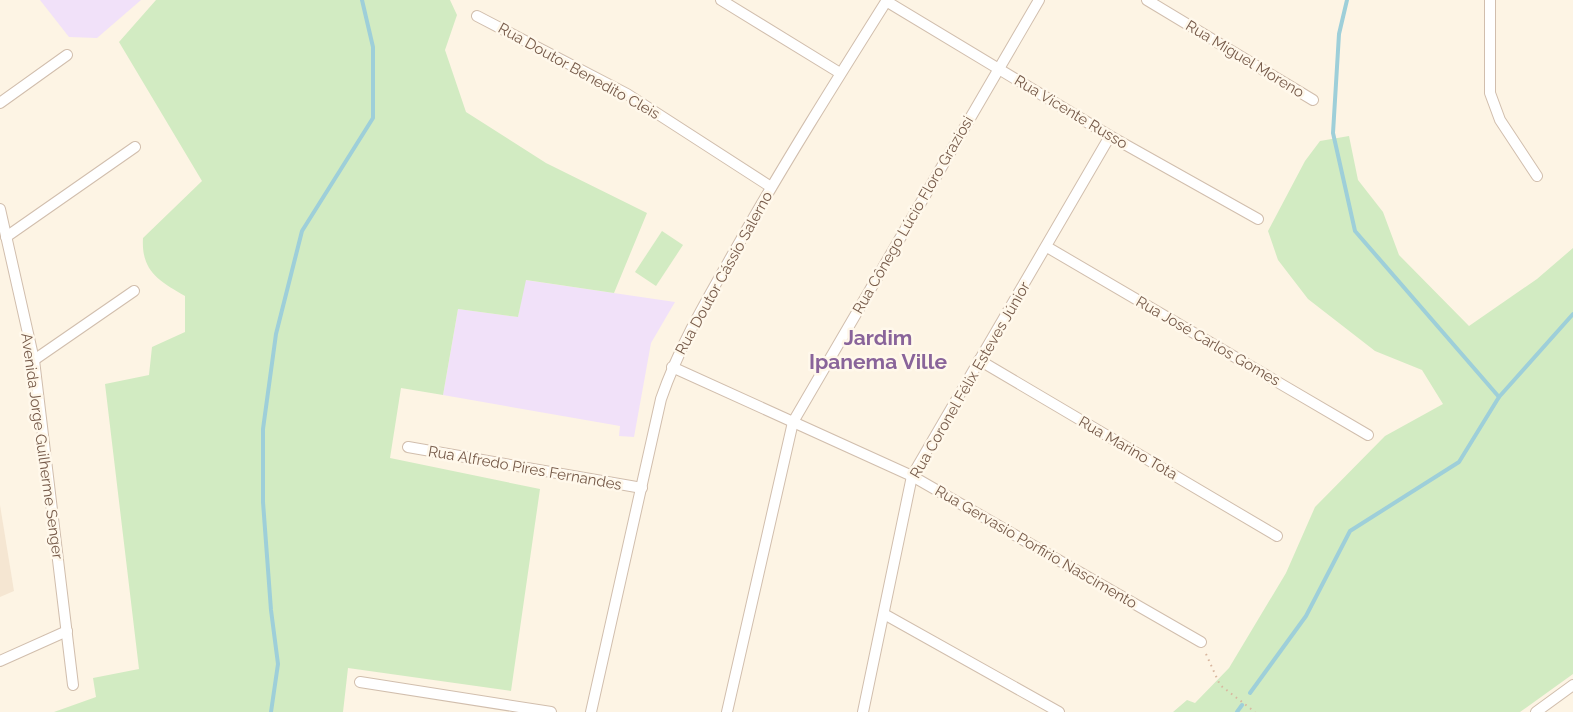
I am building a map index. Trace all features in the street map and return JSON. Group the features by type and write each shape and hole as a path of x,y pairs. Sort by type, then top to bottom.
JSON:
{"street":[{"path":"721,0 840,73"},
{"name":"Rua Doutor Cássio Salerno","path":"591,712 661,399 672,367 686,336 771,187 887,0"},
{"name":"Rua Vicente Russo","path":"887,0 1110,136 1258,219"},
{"name":"Rua Cônego Lúcio Floro Graziosi","path":"727,712 793,422 1039,0"},
{"name":"Rua Miguel Moreno","path":"1147,0 1312,100"},
{"path":"1490,0 1490,93 1500,120 1537,176"},
{"name":"Rua Doutor Benedito Cleis","path":"477,16 627,94 771,187"},
{"path":"0,103 67,55"},
{"name":"Rua Coronel Félix Esteves Júnior","path":"863,712 912,476 1110,136"},
{"path":"6,237 135,147"},
{"name":"Avenida Jorge Guilherme Senger","path":"0,209 34,360 73,685"},
{"name":"Rua José Carlos Gomes","path":"1047,247 1368,435"},
{"path":"34,360 134,291"},
{"name":"Rua Marino Tota","path":"979,360 1277,536"},
{"name":"Rua Gervasio Porfirio Nascimento","path":"672,367 912,476 1201,642"},
{"name":"Rua Alfredo Pires Fernandes","path":"408,447 642,488"},
{"path":"884,614 1059,712"},
{"path":"0,661 67,631"},
{"path":"360,682 550,712"},
{"path":"1536,712 1573,685"}],"path":[{"path":"1201,642 1220,685 1255,712"}],"shaded area":[{"path":"40,0 141,0 97,38 69,37"},
{"path":"525,280 675,302 651,343 634,437 619,436 620,426 443,395 458,309 518,317"},
{"path":"0,505 14,591 0,597"}],"green space":[{"path":"156,0 450,0 457,15 445,50 466,112 546,163 647,213 614,293 526,280 518,317 458,309 443,395 401,388 390,458 540,489 511,691 348,668 343,712 54,712 96,697 93,678 139,669 105,384 149,375 152,347 185,332 185,296 154,274 145,259 143,238 202,181 119,42"},
{"path":"1349,136 1358,180 1383,212 1399,255 1469,326 1537,279 1573,248 1573,674 1520,712 1173,712 1187,700 1195,703 1229,668 1286,573 1315,507 1385,436 1443,404 1422,370 1375,351 1308,299 1278,260 1268,231 1305,161 1320,141"},
{"path":"662,231 683,245 656,286 635,272"}],"waterway":[{"path":"271,712 278,664 271,610 263,502 263,429 276,334 302,231 373,118 373,47 362,0"},
{"path":"1347,0 1339,34 1333,133 1355,231 1499,397"},
{"path":"1250,693 1306,616 1350,531 1459,462 1499,397 1573,314"},
{"path":"1237,712 1242,705"}],"district":[{"name":"Jardim Ipanema Ville","path":"878,350"}]}
